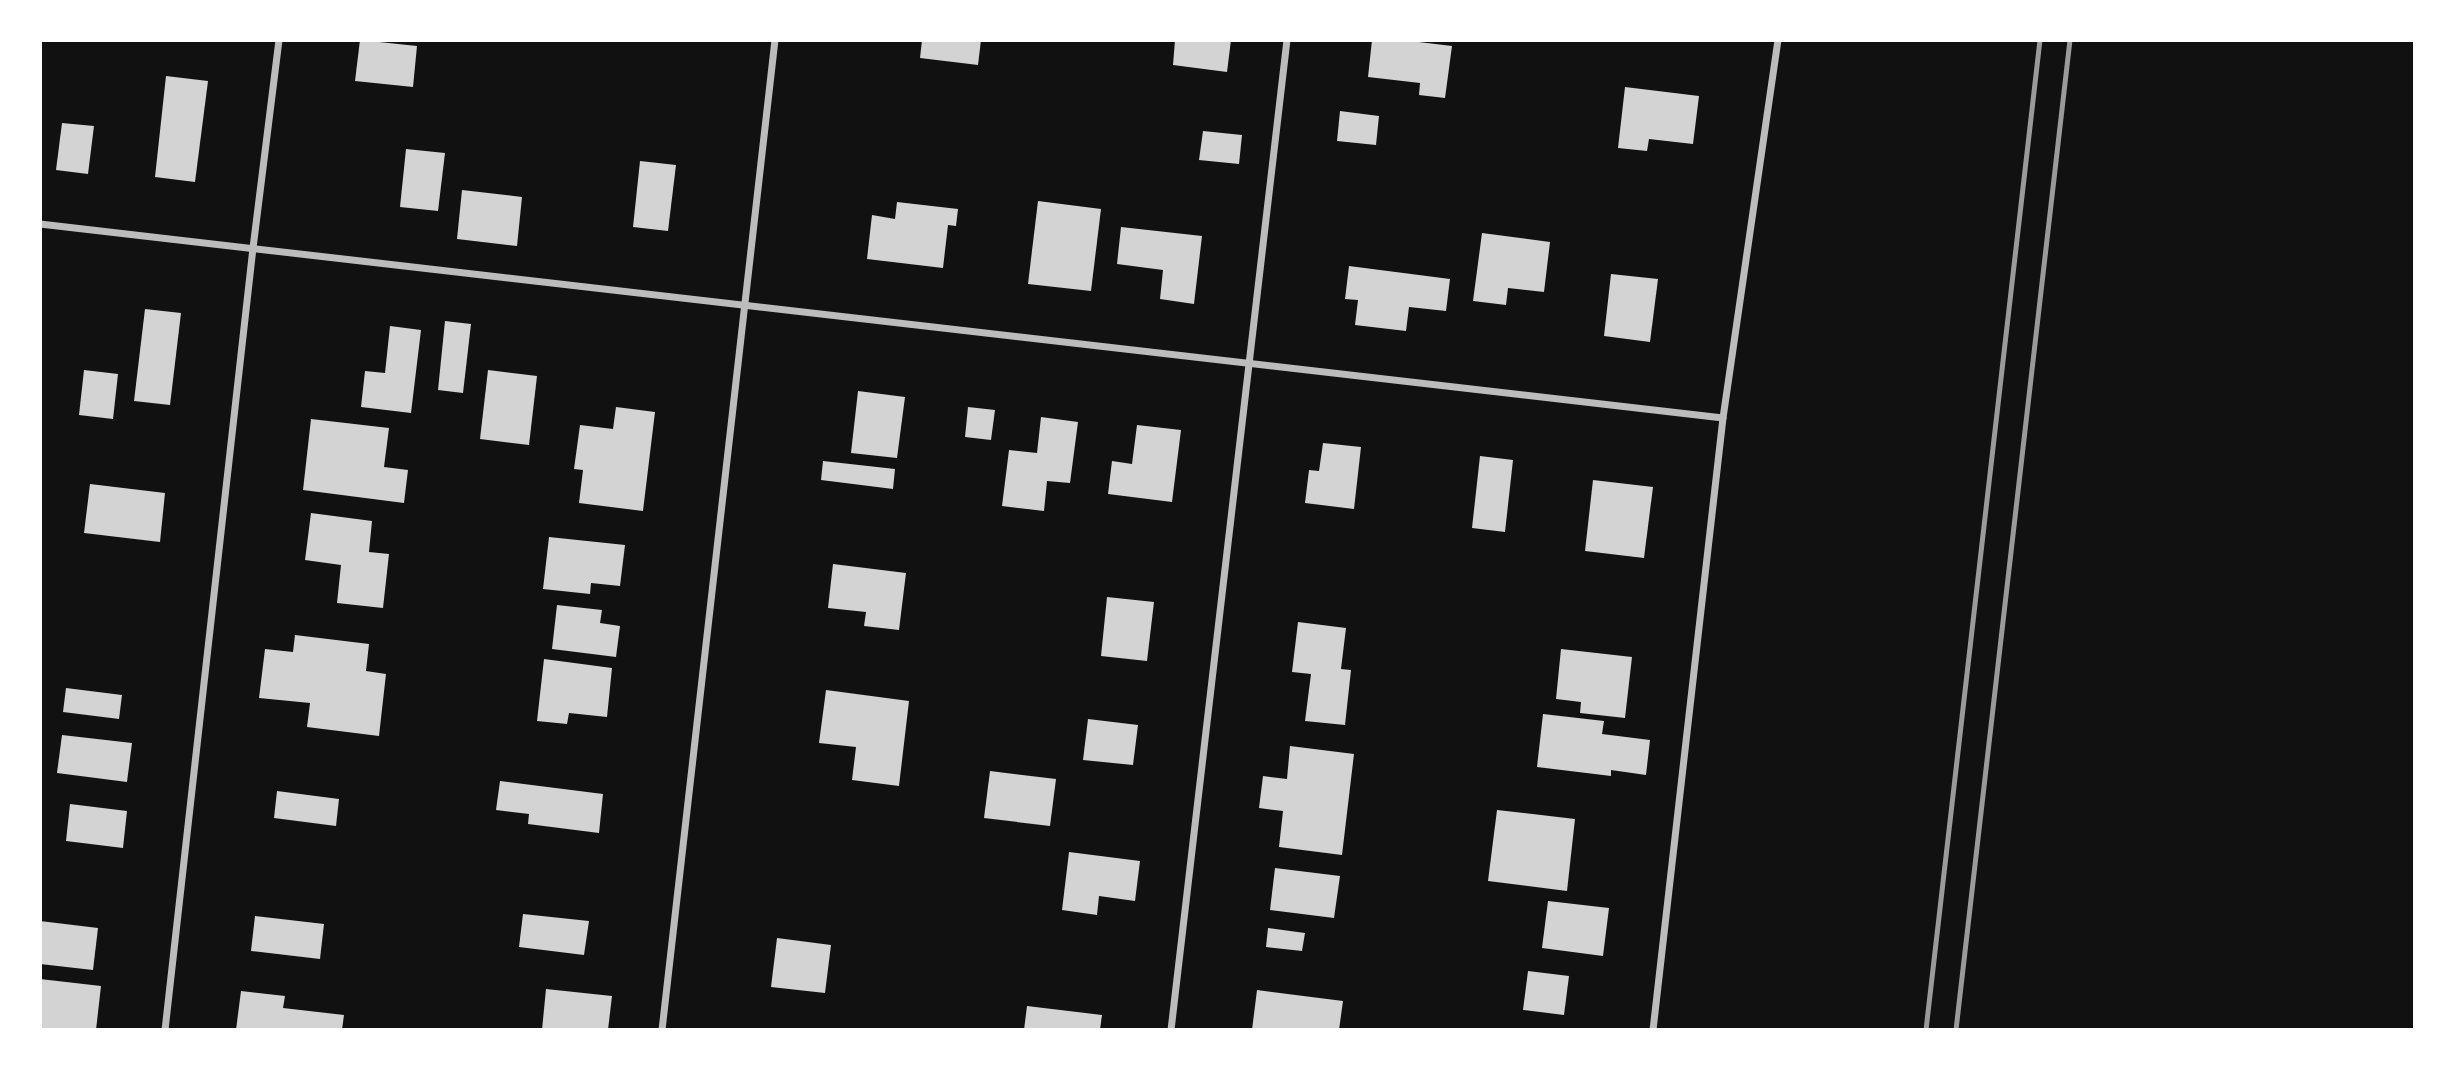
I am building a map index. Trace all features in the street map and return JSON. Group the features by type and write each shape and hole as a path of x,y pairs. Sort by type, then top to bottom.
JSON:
{"street":[{"path":"164,1030 279,40"},
{"path":"662,1030 775,40"},
{"path":"1171,1030 1287,40"},
{"path":"1653,1030 1723,418 1778,40"},
{"path":"40,224 1723,418"}],"building":[{"path":"360,40 417,46 413,87 355,81"},
{"path":"922,40 981,40 978,65 920,58"},
{"path":"1175,40 1231,40 1227,72 1173,65"},
{"path":"1372,40 1402,40 1452,46 1445,98 1419,95 1420,83 1368,77"},
{"path":"166,76 208,81 195,182 155,177"},
{"path":"1625,87 1699,96 1693,144 1649,139 1647,151 1618,148"},
{"path":"1340,111 1379,116 1376,145 1337,141"},
{"path":"62,123 94,126 88,174 56,170"},
{"path":"1203,131 1242,135 1239,164 1199,160"},
{"path":"406,149 445,153 438,211 400,207"},
{"path":"640,161 676,165 668,231 633,227"},
{"path":"462,190 522,197 517,246 457,239"},
{"path":"1038,201 1101,209 1091,291 1028,284"},
{"path":"897,202 958,209 956,226 948,225 943,268 867,259 872,215 895,219"},
{"path":"1121,227 1202,236 1194,304 1160,299 1163,270 1117,264"},
{"path":"1482,233 1550,242 1544,292 1508,288 1506,305 1473,301"},
{"path":"1349,266 1450,279 1446,311 1409,307 1406,331 1355,325 1358,300 1345,299"},
{"path":"1611,274 1658,279 1650,342 1604,336"},
{"path":"145,309 181,313 170,405 134,401"},
{"path":"445,321 471,324 463,393 438,390"},
{"path":"390,326 421,330 411,413 361,407 365,371 385,373"},
{"path":"84,370 118,374 113,419 79,415"},
{"path":"488,370 537,376 529,445 480,439"},
{"path":"858,391 905,397 897,458 851,453"},
{"path":"616,407 655,412 643,511 579,503 583,470 574,469 580,425 613,429"},
{"path":"968,407 995,410 991,440 965,437"},
{"path":"1041,417 1078,422 1070,483 1047,481 1044,511 1002,506 1009,450 1037,453"},
{"path":"311,419 389,428 384,467 408,470 404,503 303,490"},
{"path":"1137,425 1181,430 1172,502 1108,494 1112,461 1132,464"},
{"path":"1323,443 1361,447 1354,509 1305,503 1309,470 1319,471"},
{"path":"1480,456 1513,460 1505,532 1472,528"},
{"path":"823,461 895,469 893,489 821,480"},
{"path":"1593,480 1653,487 1644,558 1585,551"},
{"path":"90,484 165,493 160,542 84,533"},
{"path":"311,513 372,521 369,552 389,554 383,608 337,603 341,565 305,560"},
{"path":"549,537 625,545 620,586 591,583 590,594 543,589"},
{"path":"833,564 906,573 899,630 864,626 866,612 828,608"},
{"path":"1107,597 1154,602 1147,661 1101,656"},
{"path":"557,605 602,610 600,623 620,626 616,657 552,649"},
{"path":"1298,622 1346,628 1341,669 1351,670 1345,725 1305,721 1311,674 1292,672"},
{"path":"295,635 369,644 366,671 386,674 379,736 307,727 310,703 259,698 265,649 293,652"},
{"path":"1561,649 1632,657 1625,718 1580,713 1581,702 1556,699"},
{"path":"544,659 612,668 607,717 569,713 567,724 537,721"},
{"path":"66,688 122,695 119,719 63,712"},
{"path":"826,690 909,701 899,786 852,780 856,747 819,743"},
{"path":"1543,714 1604,721 1602,734 1650,740 1646,775 1611,770 1611,776 1537,767"},
{"path":"1088,719 1138,725 1133,765 1083,760"},
{"path":"62,735 132,743 127,782 57,773"},
{"path":"1290,746 1354,754 1342,855 1279,847 1283,811 1259,808 1263,776 1287,779"},
{"path":"990,771 1056,779 1050,826 984,818"},
{"path":"500,781 603,794 599,833 528,824 529,814 496,810"},
{"path":"277,791 339,799 336,826 274,818"},
{"path":"70,804 127,811 123,848 66,841"},
{"path":"1497,810 1575,819 1567,891 1488,881"},
{"path":"1069,852 1140,861 1135,901 1099,896 1097,915 1062,910"},
{"path":"1275,868 1340,876 1334,918 1270,910"},
{"path":"1548,901 1609,908 1603,956 1542,948"},
{"path":"523,914 589,921 584,955 519,947"},
{"path":"255,916 324,924 320,959 251,951"},
{"path":"40,921 98,928 93,970 40,964"},
{"path":"1268,928 1305,933 1302,951 1266,947"},
{"path":"777,938 831,945 825,993 771,987"},
{"path":"1528,971 1569,976 1564,1015 1523,1010"},
{"path":"40,979 101,986 96,1030 40,1030"},
{"path":"546,989 612,996 608,1030 542,1030"},
{"path":"1257,990 1343,1001 1339,1030 1252,1030"},
{"path":"241,991 285,996 283,1008 344,1015 342,1030 236,1030"},
{"path":"1027,1006 1102,1015 1100,1030 1024,1030"}],"railway":[{"path":"1926,1030 2040,40"},
{"path":"1956,1030 2070,40"}]}
